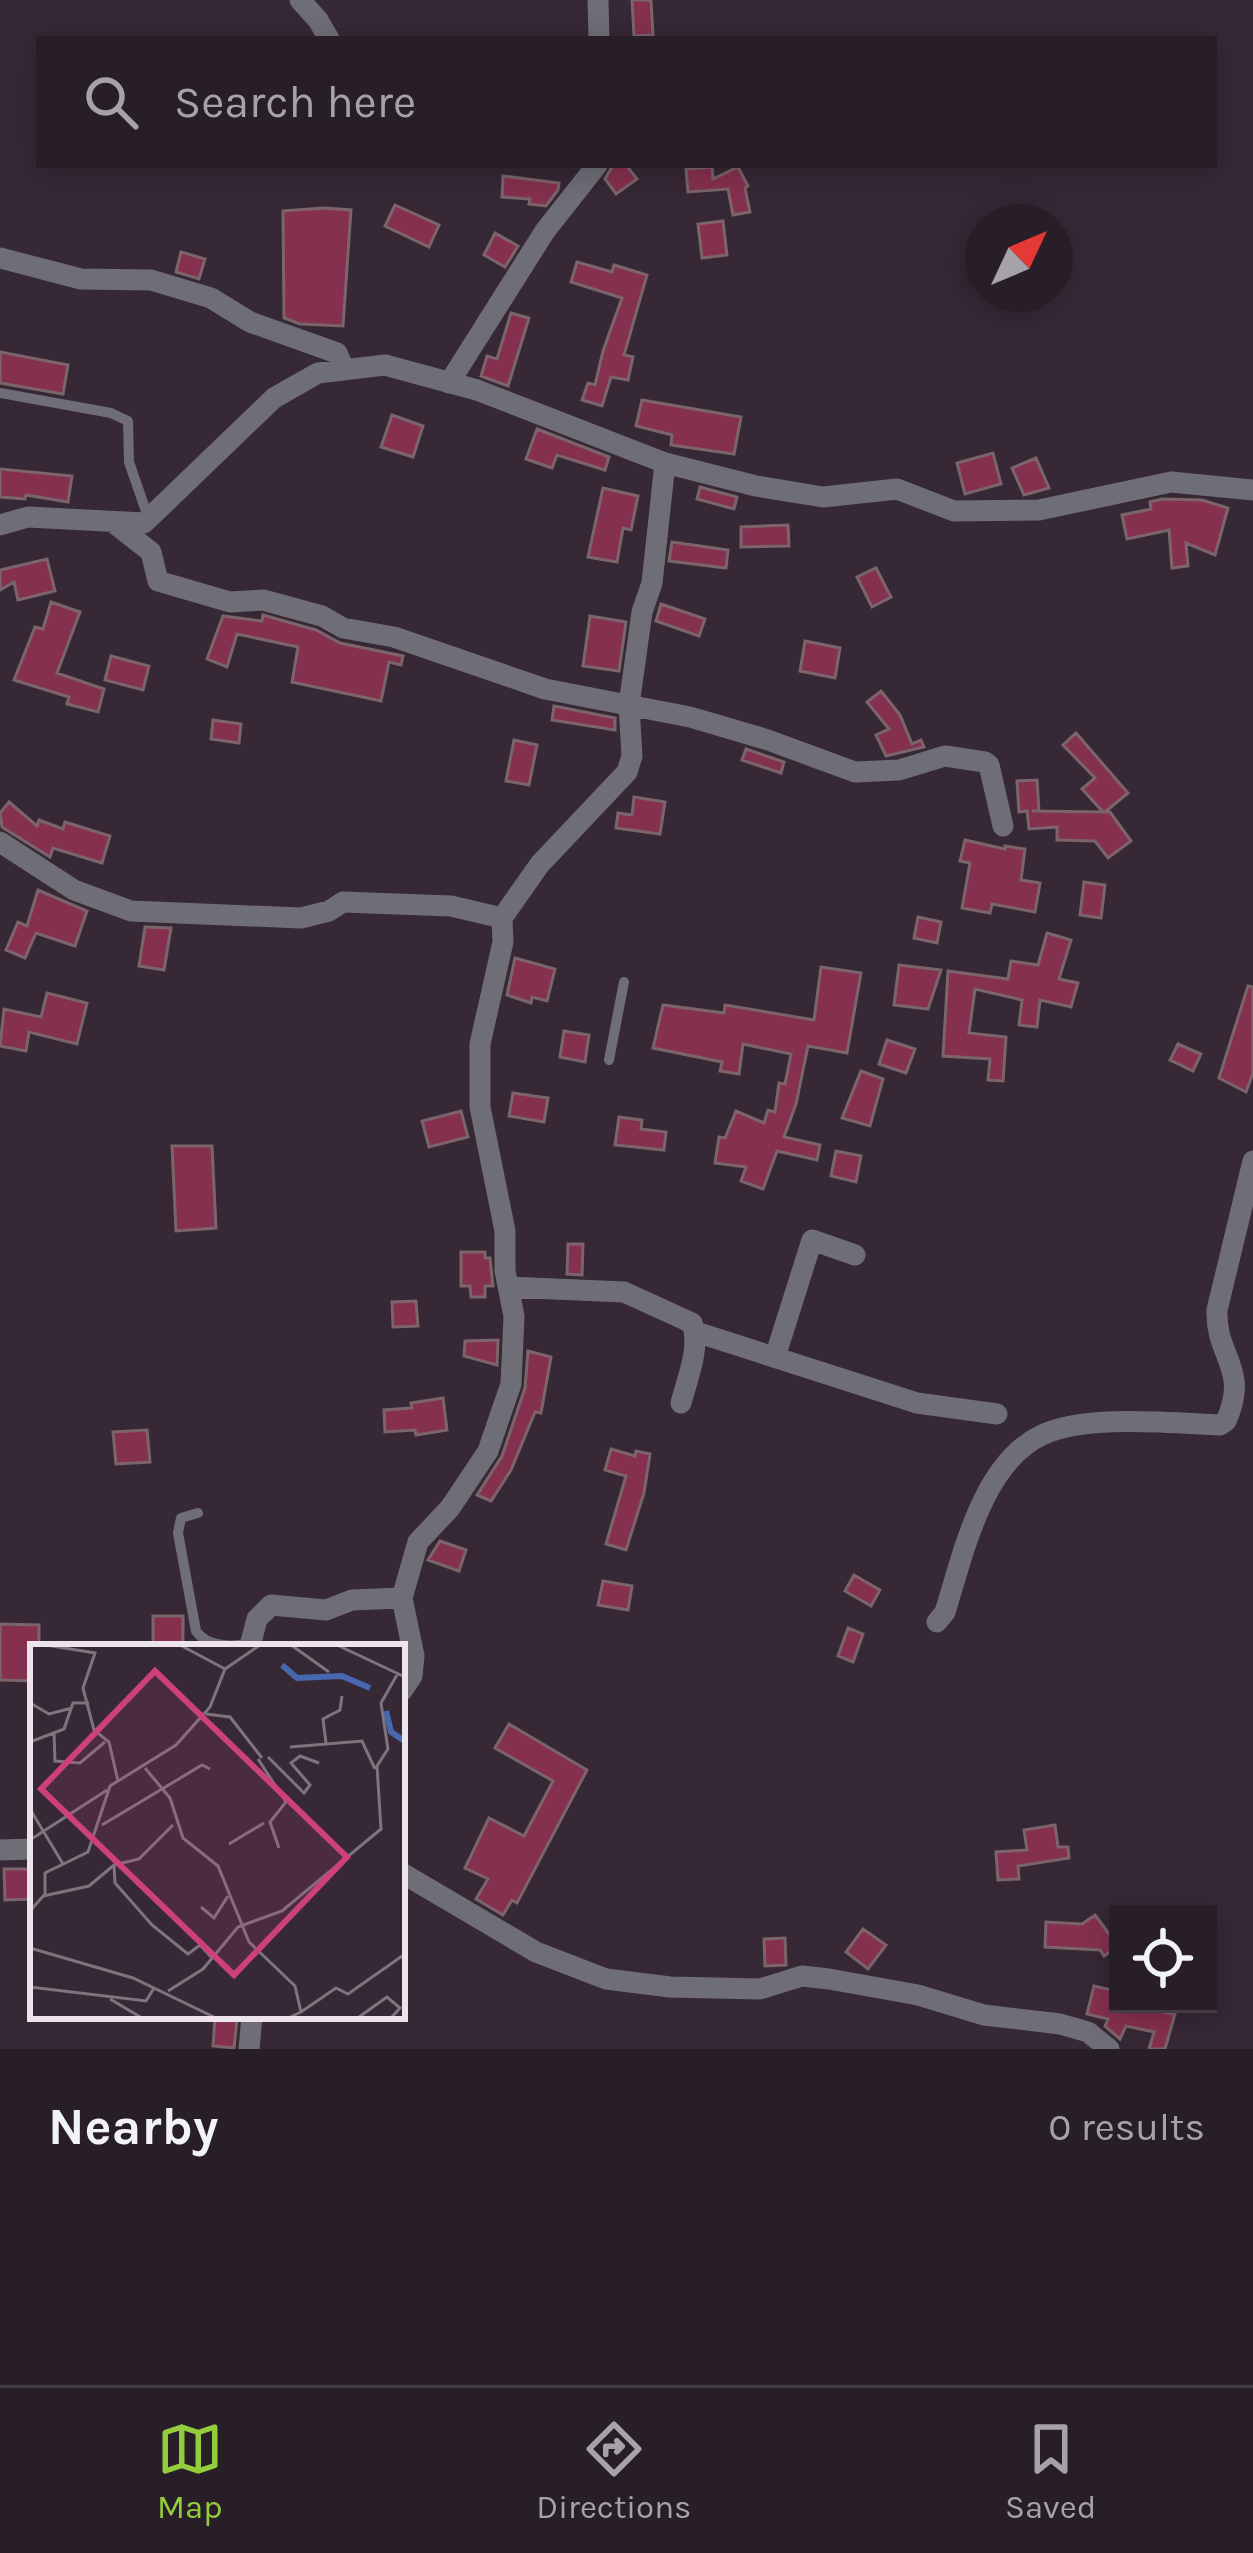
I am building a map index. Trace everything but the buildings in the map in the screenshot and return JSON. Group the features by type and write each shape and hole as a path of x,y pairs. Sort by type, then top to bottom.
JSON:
{"street":[{"path":"299,0 327,36"},
{"path":"598,0 599,36"},
{"path":"448,382 545,231 596,168"},
{"path":"0,258 81,279 151,280 211,298 250,322 337,353 344,369"},
{"path":"0,525 28,517 144,523 274,398 318,373 385,365 448,382 665,463 823,497 897,490 954,511 1039,510 1171,482 1253,490"},
{"path":"405,1686 412,1676 414,1656 402,1598 418,1542 451,1508 488,1451 512,1384 515,1337 505,1232 480,1107 480,1044 488,992 503,942 502,918 552,850 627,772 632,756 629,705 642,612 652,583 665,463"},
{"path":"113,523 152,552 158,581 230,602 263,600 322,616 343,628 394,637 545,689 768,740 855,772 899,770 945,756 985,762 1003,826"},
{"path":"0,842 74,890 131,910 301,918 344,902 451,906 502,918"},
{"path":"938,1622 989,1490 1032,1440 1056,1430 1126,1421 1220,1425 1226,1421 1236,1378 1216,1329 1217,1310 1253,1161"},
{"path":"775,1357 812,1240 855,1256"},
{"path":"509,1287 624,1292 692,1323 695,1331 681,1403"},
{"path":"695,1331 917,1403 997,1414"},
{"path":"251,1642 256,1619 271,1605 326,1610 352,1600 402,1598"},
{"path":"0,1850 30,1849"},
{"path":"405,1875 536,1952 606,1979 670,1987 760,1989 802,1976 829,1978 918,1995 984,2015 1060,2024 1088,2032 1109,2049"},
{"path":"249,2049 252,2019"}],"lane":[{"path":"0,393 111,413 128,421 130,462 148,519"},
{"path":"609,1060 624,982"},
{"path":"198,1513 181,1518 178,1533 196,1631 200,1638 217,1644 251,1642"}]}
